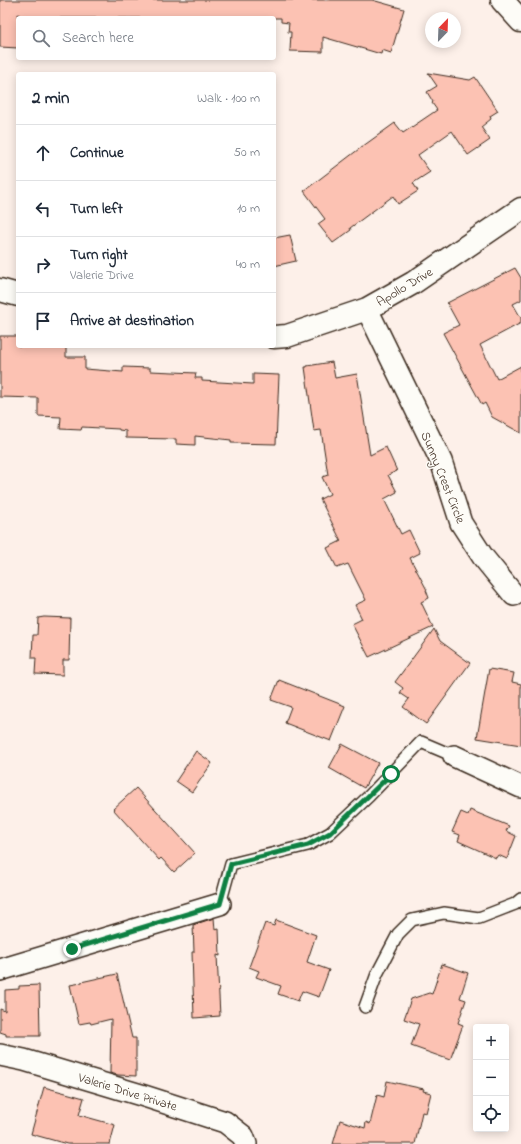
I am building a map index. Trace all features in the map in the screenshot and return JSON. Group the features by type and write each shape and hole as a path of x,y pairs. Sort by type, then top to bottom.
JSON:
{"street":[{"path":"502,0 521,21"},
{"name":"Apollo Drive","path":"276,337 287,336 367,308 413,283 521,208"},
{"path":"0,290 16,294"},
{"name":"Sunny Crest Circle","path":"367,308 441,461 461,523 483,557 514,595"},
{"path":"454,756 521,787"},
{"path":"0,970 220,904"},
{"name":"Valerie Drive Private","path":"0,1055 24,1060 225,1122 243,1136 246,1144"}],"lane":[{"path":"220,904 231,864 308,845 330,833 421,742 454,756"},
{"path":"365,1007 377,974 398,934 412,920 444,913 479,918 516,904 521,899"}],"building":[{"path":"0,0 372,0 404,9 391,53 382,50 381,54 323,37 323,52 290,51 291,32 288,32 289,23 281,22 281,18 276,18 276,16 21,16 18,14 18,16 16,16 16,48 0,47"},
{"path":"428,73 470,80 475,77 498,111 490,116 491,119 481,127 490,140 468,155 452,131 418,155 430,172 413,183 418,191 398,204 393,196 350,228 351,230 333,243 318,224 325,219 304,191 395,123 403,133 437,110 427,92 437,86"},
{"path":"290,235 296,261 276,266 276,238"},
{"path":"515,268 521,278 521,300 513,304 521,318 521,323 480,345 497,379 521,366 521,433 492,417 485,403 482,405 443,333 459,325 447,303"},
{"path":"0,336 16,336 16,348 66,348 66,357 85,357 85,369 123,372 123,367 150,368 150,371 196,373 195,378 202,378 202,381 253,384 253,374 279,375 276,444 231,443 231,440 195,436 195,445 176,444 176,439 126,438 126,431 119,429 82,427 81,430 60,429 61,417 38,416 38,398 0,397"},
{"path":"332,362 335,378 357,374 370,455 386,447 397,471 388,475 397,492 384,499 401,534 409,530 420,553 410,558 427,590 429,598 421,602 433,627 369,657 352,624 362,619 355,605 366,600 348,564 337,568 327,548 341,541 320,499 330,494 322,477 328,475 321,430 314,431 305,367"},
{"path":"38,618 70,618 69,660 63,660 63,675 35,674 36,658 32,658 33,635 37,635"},
{"path":"434,629 440,641 470,663 426,724 403,707 409,699 400,693 403,688 395,682"},
{"path":"489,669 514,673 512,682 521,684 521,745 477,738"},
{"path":"279,680 345,706 331,741 285,723 291,707 271,700"},
{"path":"342,744 378,763 364,788 329,768"},
{"path":"196,751 212,763 192,792 176,781"},
{"path":"136,788 195,853 174,872 161,858 159,860 113,809"},
{"path":"470,810 509,826 506,831 516,836 507,859 498,855 496,858 458,841 460,835 452,832 461,812 468,815"},
{"path":"214,918 215,930 219,929 220,956 217,955 220,1016 194,1018 192,952 194,952 193,925"},
{"path":"276,920 316,935 307,962 329,970 319,997 302,991 298,1001 278,994 281,986 256,977 259,971 249,967 265,923 274,926"},
{"path":"442,964 468,973 460,998 466,1000 458,1023 463,1025 450,1060 411,1046 419,1024 404,1019 411,999 429,993 432,994"},
{"path":"117,974 132,1038 136,1038 136,1076 110,1073 111,1019 91,1024 90,1022 79,1024 70,985"},
{"path":"39,985 40,1036 6,1036 6,1034 0,1032 0,1009 5,1011 5,990 19,989 19,986"},
{"path":"387,1081 424,1089 423,1091 431,1093 426,1113 422,1112 415,1144 333,1144 340,1120 365,1128 366,1122 370,1124 377,1095 384,1097"},
{"path":"44,1087 84,1098 79,1115 115,1125 110,1144 67,1144 31,1134"}],"route":[{"path":"72,949 220,904 231,864 308,845 330,833 391,774"}]}
